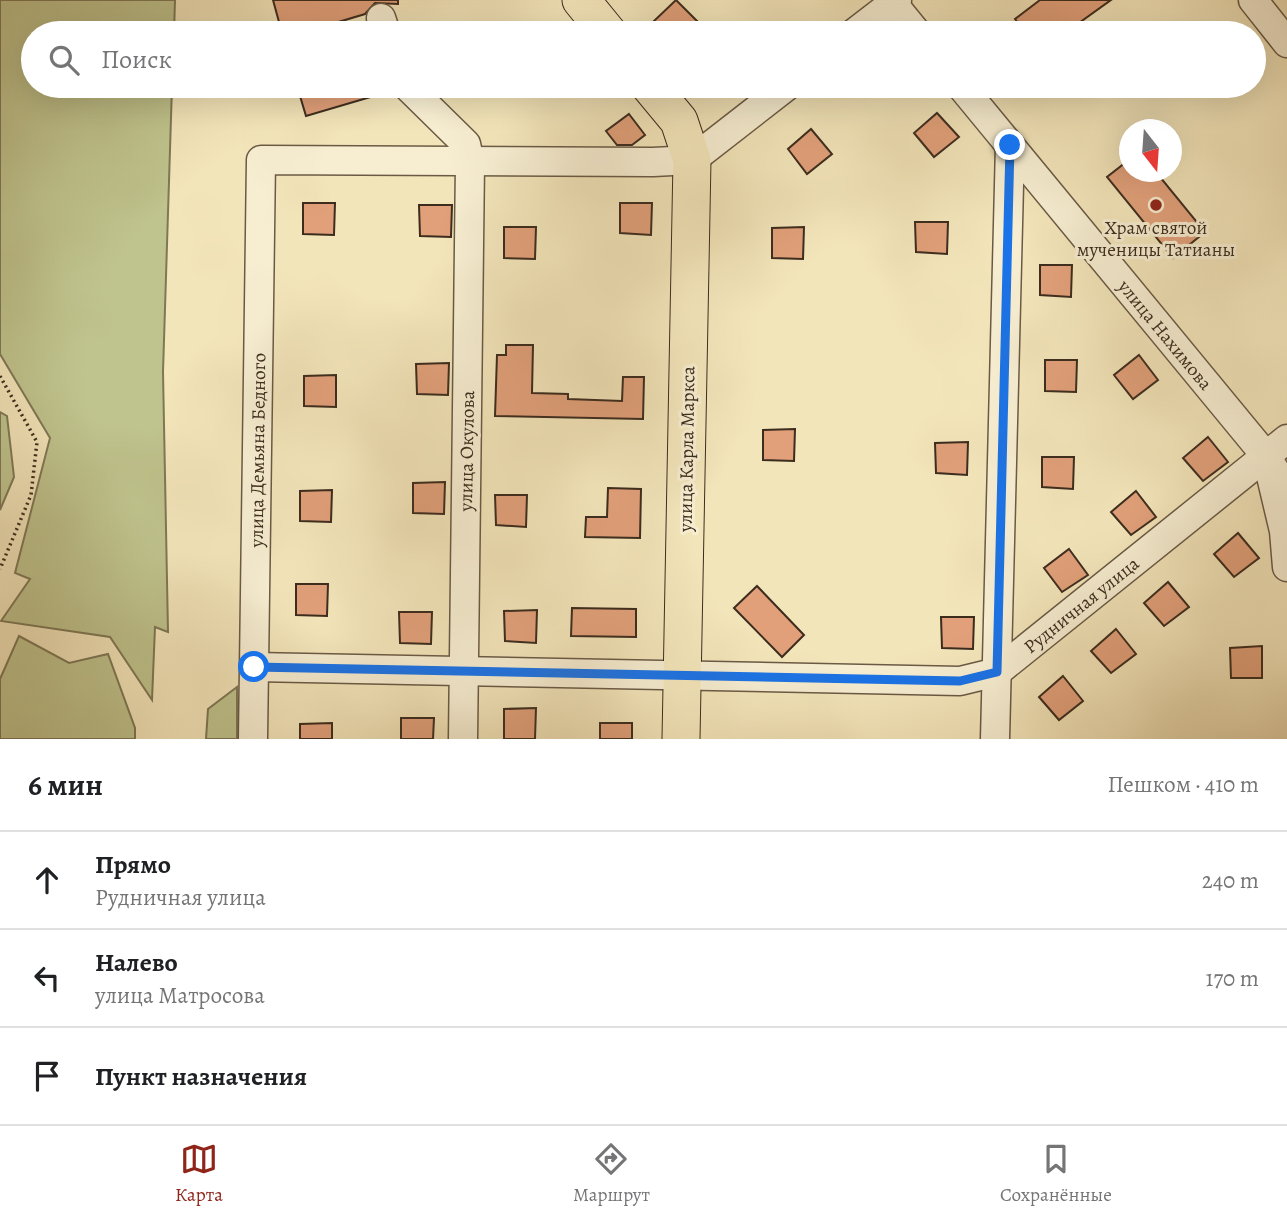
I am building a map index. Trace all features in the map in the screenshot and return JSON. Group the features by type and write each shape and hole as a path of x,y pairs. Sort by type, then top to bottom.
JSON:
{"main road":[{"path":"581,0 598,21"},
{"name":"улица Карла Маркса","path":"660,98 679,121 692,159 681,739"}],"street":[{"path":"869,21 893,1 908,21"},
{"path":"1261,3 1287,43"},
{"path":"419,98 467,144 470,163 692,159 771,98"},
{"name":"улица Нахимова","path":"971,98 1276,448 1287,489"},
{"path":"995,739 1010,145"},
{"name":"улица Демьяна Бедного","path":"253,739 261,160 470,163"},
{"name":"улица Окулова","path":"463,739 470,163"},
{"path":"1276,448 1287,567"},
{"name":"Рудничная улица","path":"254,667 960,681 997,672 1276,448"}],"path":[{"path":"0,376 37,442 31,495 0,569"}],"green space":[{"path":"0,0 175,0 174,21 21,21 21,98 172,98 163,372 168,632 155,627 152,700 110,637 1,621 30,579 15,573 50,438 0,354"},
{"path":"0,412 7,416 14,477 0,510"},
{"path":"19,636 69,663 108,654 135,728 135,739 0,739 0,679"},
{"path":"237,687 237,739 206,739 208,709"}],"building":[{"path":"273,0 398,0 398,4 375,3 365,14 342,21 279,21"},
{"path":"676,0 697,21 654,21"},
{"path":"1040,0 1111,0 1082,21 1015,19"},
{"path":"301,98 367,98 306,116"},
{"path":"937,113 959,137 934,157 914,133"},
{"path":"629,114 645,135 632,145 617,145 606,131"},
{"path":"811,129 832,154 807,174 788,149"},
{"name":"Храм святой мученицы Татианы","path":"1119,168 1119,182 1164,182 1205,232 1173,258 1107,177"},
{"path":"303,203 335,203 334,235 303,234"},
{"path":"620,203 652,203 651,235 620,233"},
{"path":"419,205 452,205 451,237 420,236"},
{"path":"915,222 948,222 947,254 916,252"},
{"path":"504,227 536,227 535,259 504,258"},
{"path":"804,227 803,259 772,258 772,228"},
{"path":"1040,265 1072,265 1071,297 1040,295"},
{"path":"506,345 533,345 532,393 568,394 568,399 622,401 623,377 644,377 643,419 495,416 497,355 506,355"},
{"path":"1139,355 1158,380 1133,399 1114,375"},
{"path":"1045,360 1077,360 1076,392 1045,391"},
{"path":"449,363 448,395 417,394 416,364"},
{"path":"336,375 336,407 304,406 304,376"},
{"path":"795,429 794,461 763,460 763,430"},
{"path":"1208,437 1228,462 1203,481 1183,458"},
{"path":"968,442 967,475 936,473 935,443"},
{"path":"1042,457 1074,457 1073,489 1042,487"},
{"path":"445,482 444,514 413,513 413,483"},
{"path":"608,488 641,489 640,538 585,537 586,517 607,517"},
{"path":"332,490 331,522 300,521 300,491"},
{"path":"1136,491 1156,517 1131,535 1111,512"},
{"path":"495,495 527,495 526,527 496,525"},
{"path":"1238,533 1259,558 1234,577 1214,554"},
{"path":"1069,549 1088,575 1062,592 1044,568"},
{"path":"1168,582 1189,607 1164,626 1144,603"},
{"path":"296,584 328,584 327,616 296,615"},
{"path":"757,586 804,635 782,657 734,608"},
{"path":"572,608 636,609 636,637 571,636"},
{"path":"537,610 536,643 505,641 504,611"},
{"path":"399,612 432,612 431,644 400,643"},
{"path":"941,617 974,617 973,649 942,648"},
{"path":"1116,629 1136,654 1111,673 1091,651"},
{"path":"1262,646 1262,678 1231,678 1230,648"},
{"path":"1063,676 1083,701 1059,720 1039,697"},
{"path":"536,708 535,739 504,739 504,709"},
{"path":"401,718 434,718 433,739 401,739"},
{"path":"332,723 332,739 300,739 300,724"},
{"path":"600,723 632,723 632,739 600,739"}],"place":[{"name":"Храм святой мученицы Татианы","path":"1156,205"}],"route":[{"path":"254,667 960,681 997,672 1010,145"}]}
